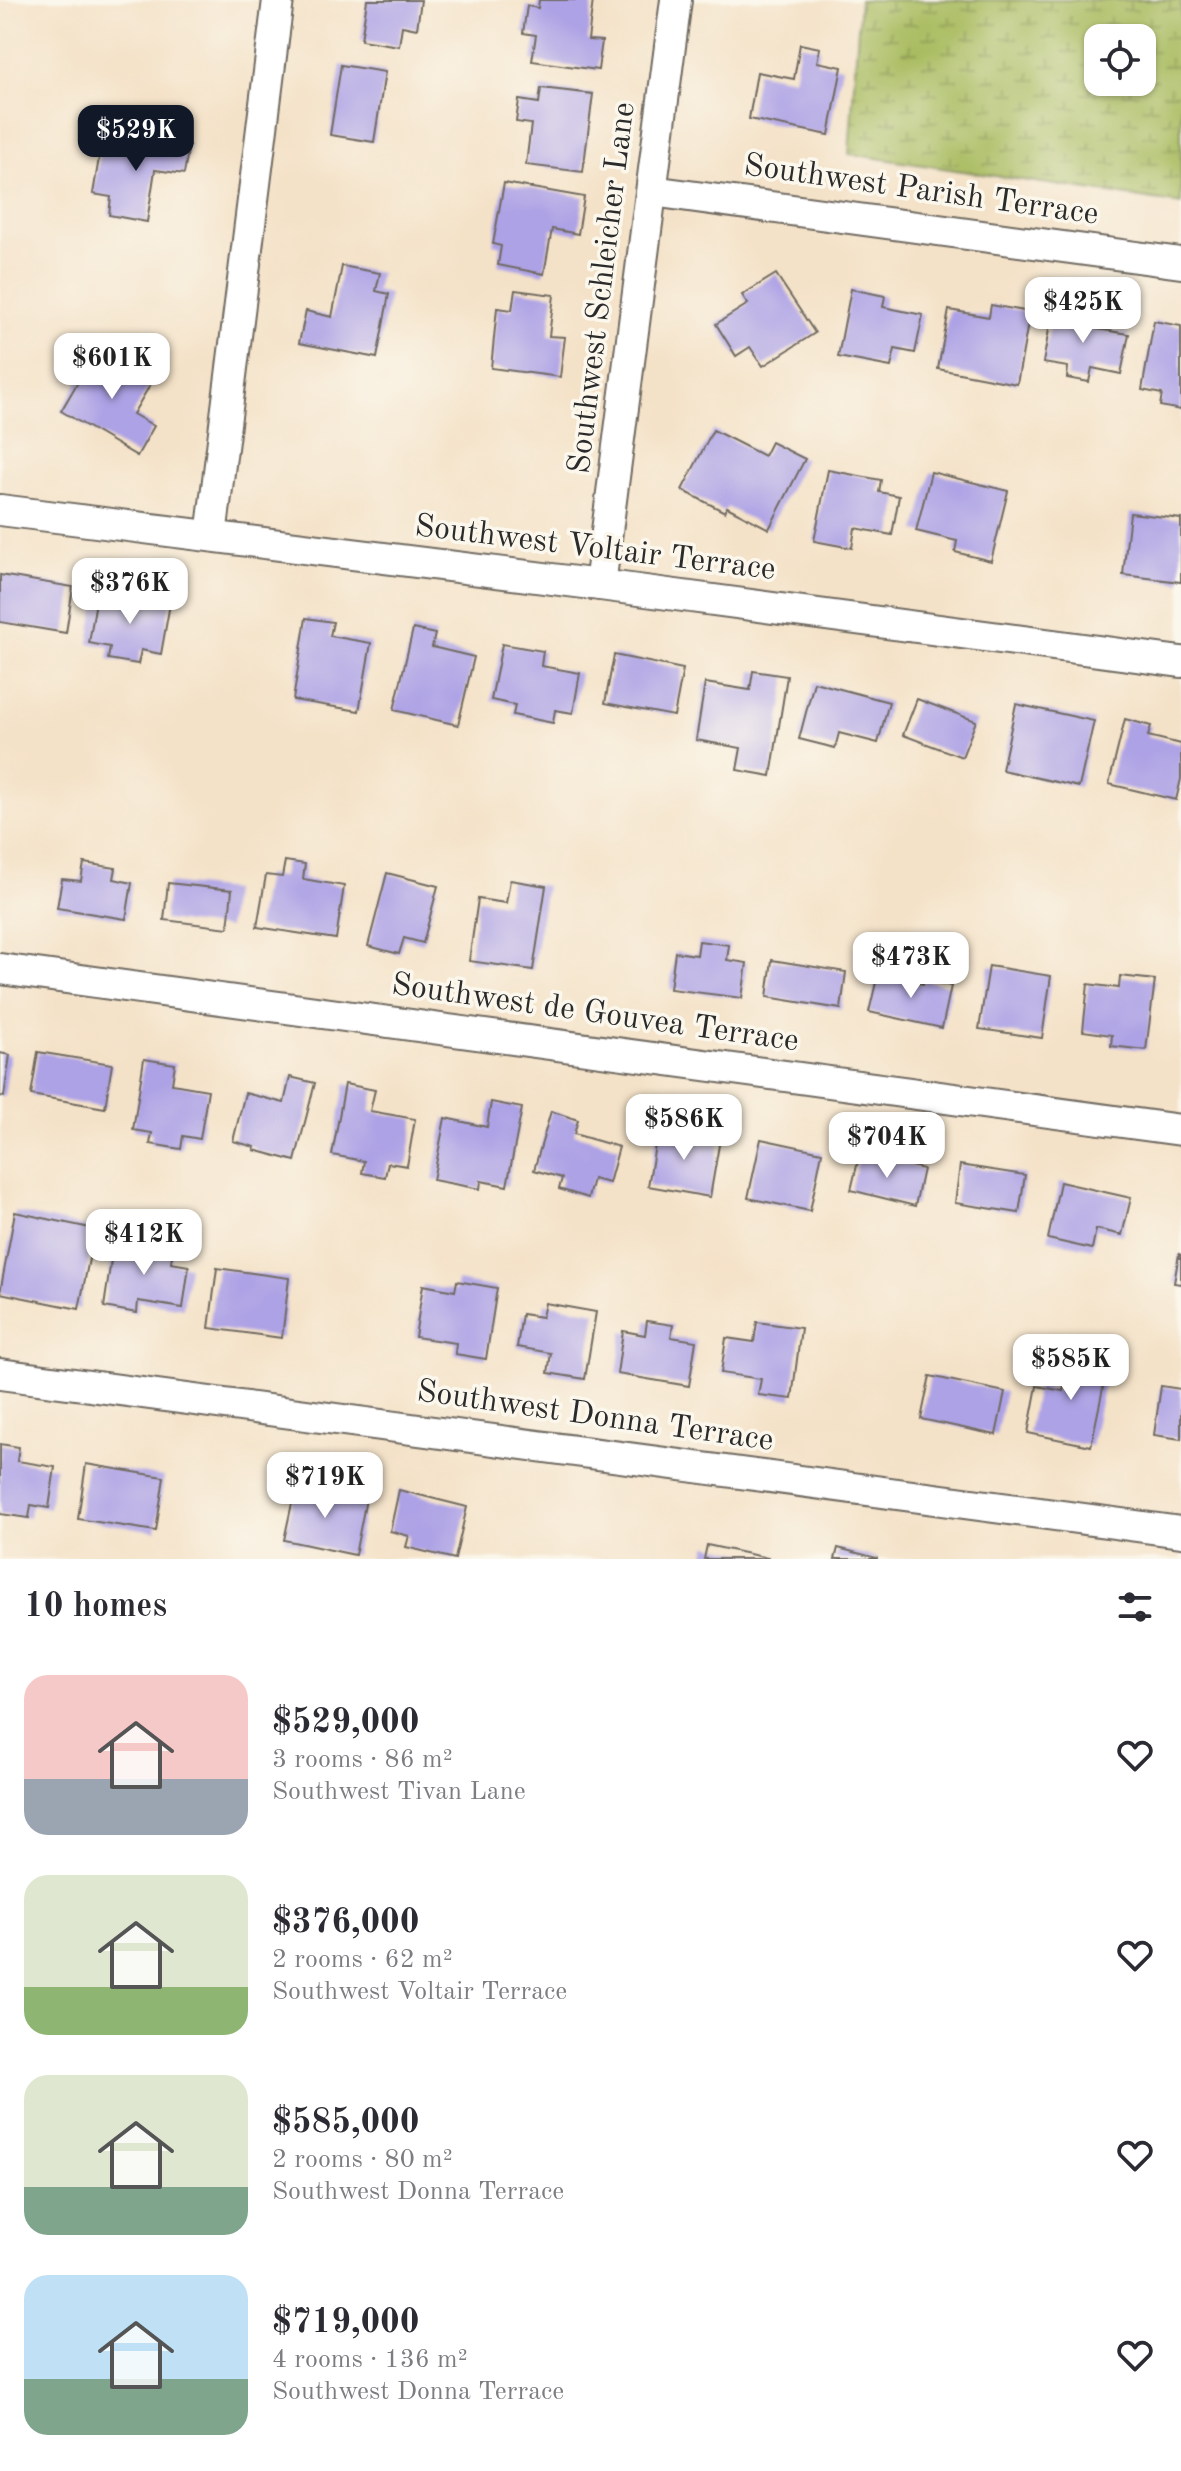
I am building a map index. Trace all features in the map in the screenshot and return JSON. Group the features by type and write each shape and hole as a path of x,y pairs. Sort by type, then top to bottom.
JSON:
{"street":[{"path":"211,536 278,0"},
{"name":"Southwest Schleicher Lane","path":"600,585 676,0"},
{"name":"Southwest Parish Terrace","path":"652,191 1181,263"},
{"name":"Southwest Voltair Terrace","path":"0,510 1181,662"},
{"name":"Southwest de Gouvea Terrace","path":"0,969 1181,1130"},
{"name":"Southwest Donna Terrace","path":"0,1374 1181,1532"}],"green space":[{"path":"860,0 1181,0 1181,204 849,154"}],"building":[{"path":"367,0 421,0 417,29 402,26 399,46 361,40"},
{"path":"539,0 593,0 588,40 602,41 598,70 532,61 536,35 523,33 527,6 538,8"},
{"path":"800,44 820,48 817,62 842,67 829,135 749,119 757,72 794,79"},
{"path":"341,65 385,72 374,142 330,135"},
{"path":"541,88 593,94 583,172 526,165 531,124 516,122 519,100 539,103"},
{"path":"117,134 189,145 184,174 155,170 147,222 109,215 111,197 93,194 100,152 114,154"},
{"path":"504,183 584,197 578,234 552,229 544,274 498,265 501,246 493,244"},
{"path":"342,266 380,273 376,291 389,294 377,358 299,343 306,311 332,317"},
{"path":"776,274 815,333 763,366 750,347 736,356 716,324 748,304 742,295"},
{"path":"851,289 885,296 883,307 923,315 915,353 895,349 891,367 838,357"},
{"path":"515,290 554,295 549,336 565,337 560,377 491,368 497,308 512,310"},
{"path":"991,305 1030,312 1017,384 938,369 949,310 989,317"},
{"path":"1053,307 1092,314 1090,328 1129,334 1121,374 1092,368 1089,382 1067,378 1068,367 1043,363"},
{"path":"1154,321 1181,326 1181,410 1160,406 1162,394 1142,390"},
{"path":"99,346 154,378 133,414 154,426 137,456 61,411"},
{"path":"713,430 764,456 771,442 805,459 769,529 727,507 725,512 682,490"},
{"path":"828,470 881,480 879,492 899,496 892,535 855,528 852,548 814,541"},
{"path":"931,472 1008,491 991,561 955,552 957,541 916,531"},
{"path":"1130,513 1181,519 1181,582 1123,575"},
{"path":"0,575 73,587 66,633 0,622"},
{"path":"141,593 171,598 161,654 141,650 138,664 108,659 110,647 89,643 97,595 140,602"},
{"path":"306,618 333,622 330,636 371,643 359,711 293,700"},
{"path":"413,629 435,634 432,647 474,657 458,725 394,710"},
{"path":"502,644 543,651 541,666 580,673 573,713 555,710 553,723 513,715 515,705 491,700"},
{"path":"614,655 683,669 674,716 605,703"},
{"path":"753,671 787,676 771,776 737,770 741,748 696,740 705,683 750,690"},
{"path":"814,682 889,702 878,743 839,733 835,748 799,739"},
{"path":"917,699 976,721 962,757 903,735"},
{"path":"1016,704 1094,721 1079,787 1002,770"},
{"path":"1125,719 1151,726 1148,736 1181,744 1181,779 1176,800 1109,784"},
{"path":"285,861 305,864 303,879 344,886 336,939 257,927 266,875 282,877"},
{"path":"84,863 116,868 114,879 132,883 126,919 57,908 62,879 81,881"},
{"path":"387,873 438,886 423,943 404,938 399,954 368,946"},
{"path":"510,880 546,886 533,970 469,961 478,899 506,903"},
{"path":"168,883 232,890 228,928 164,920"},
{"path":"699,941 729,945 727,960 747,963 742,998 670,989 675,952 697,955"},
{"path":"772,960 846,972 841,1009 767,997"},
{"path":"989,966 1051,976 1042,1038 979,1029"},
{"path":"878,974 923,984 924,980 951,986 942,1028 869,1012"},
{"path":"1120,976 1155,980 1146,1050 1111,1046 1112,1035 1083,1031 1088,984 1119,988"},
{"path":"38,1052 112,1064 105,1108 31,1095"},
{"path":"0,1053 10,1055 4,1097 0,1096"},
{"path":"144,1059 175,1064 172,1084 208,1090 200,1139 183,1136 181,1149 150,1144 152,1133 133,1130"},
{"path":"290,1077 315,1083 295,1161 233,1141 245,1093 284,1103"},
{"path":"345,1084 375,1090 370,1111 415,1119 407,1166 388,1163 385,1177 362,1173 364,1161 332,1155"},
{"path":"491,1102 522,1108 507,1186 481,1181 480,1189 433,1180 445,1118 487,1127"},
{"path":"551,1111 578,1120 574,1134 619,1147 609,1183 593,1179 588,1198 559,1189 562,1178 534,1170"},
{"path":"658,1128 720,1139 710,1197 648,1186"},
{"path":"761,1139 822,1152 810,1211 748,1198"},
{"path":"860,1153 923,1169 915,1206 851,1190"},
{"path":"960,1165 1025,1175 1019,1213 955,1203"},
{"path":"1060,1182 1131,1198 1122,1235 1096,1229 1092,1249 1048,1239"},
{"path":"15,1212 95,1229 79,1309 0,1293"},
{"path":"114,1240 173,1249 171,1263 189,1266 183,1308 138,1301 137,1313 104,1307"},
{"path":"1181,1255 1181,1284 1174,1283"},
{"path":"217,1268 289,1278 282,1338 209,1328"},
{"path":"457,1281 497,1288 486,1359 455,1354 456,1343 415,1337 423,1285 455,1291"},
{"path":"545,1303 596,1312 585,1379 548,1373 551,1353 517,1347 522,1314 542,1317"},
{"path":"647,1321 673,1325 671,1337 696,1341 689,1386 617,1374 623,1331 645,1335"},
{"path":"757,1322 801,1328 792,1399 758,1395 761,1379 721,1373 726,1338 754,1342"},
{"path":"1071,1352 1109,1359 1091,1446 1028,1433 1037,1386 1063,1391"},
{"path":"930,1376 1005,1392 996,1435 921,1419"},
{"path":"1161,1386 1181,1389 1181,1439 1154,1435"},
{"path":"0,1444 19,1447 17,1461 55,1467 49,1508 31,1505 29,1518 0,1514"},
{"path":"86,1464 164,1477 156,1531 78,1519"},
{"path":"296,1485 366,1499 355,1555 284,1540"},
{"path":"399,1490 467,1507 455,1559 406,1547 409,1536 390,1531"},
{"path":"707,1545 768,1558 768,1559 704,1559"},
{"path":"838,1548 877,1558 877,1559 835,1559"}]}
